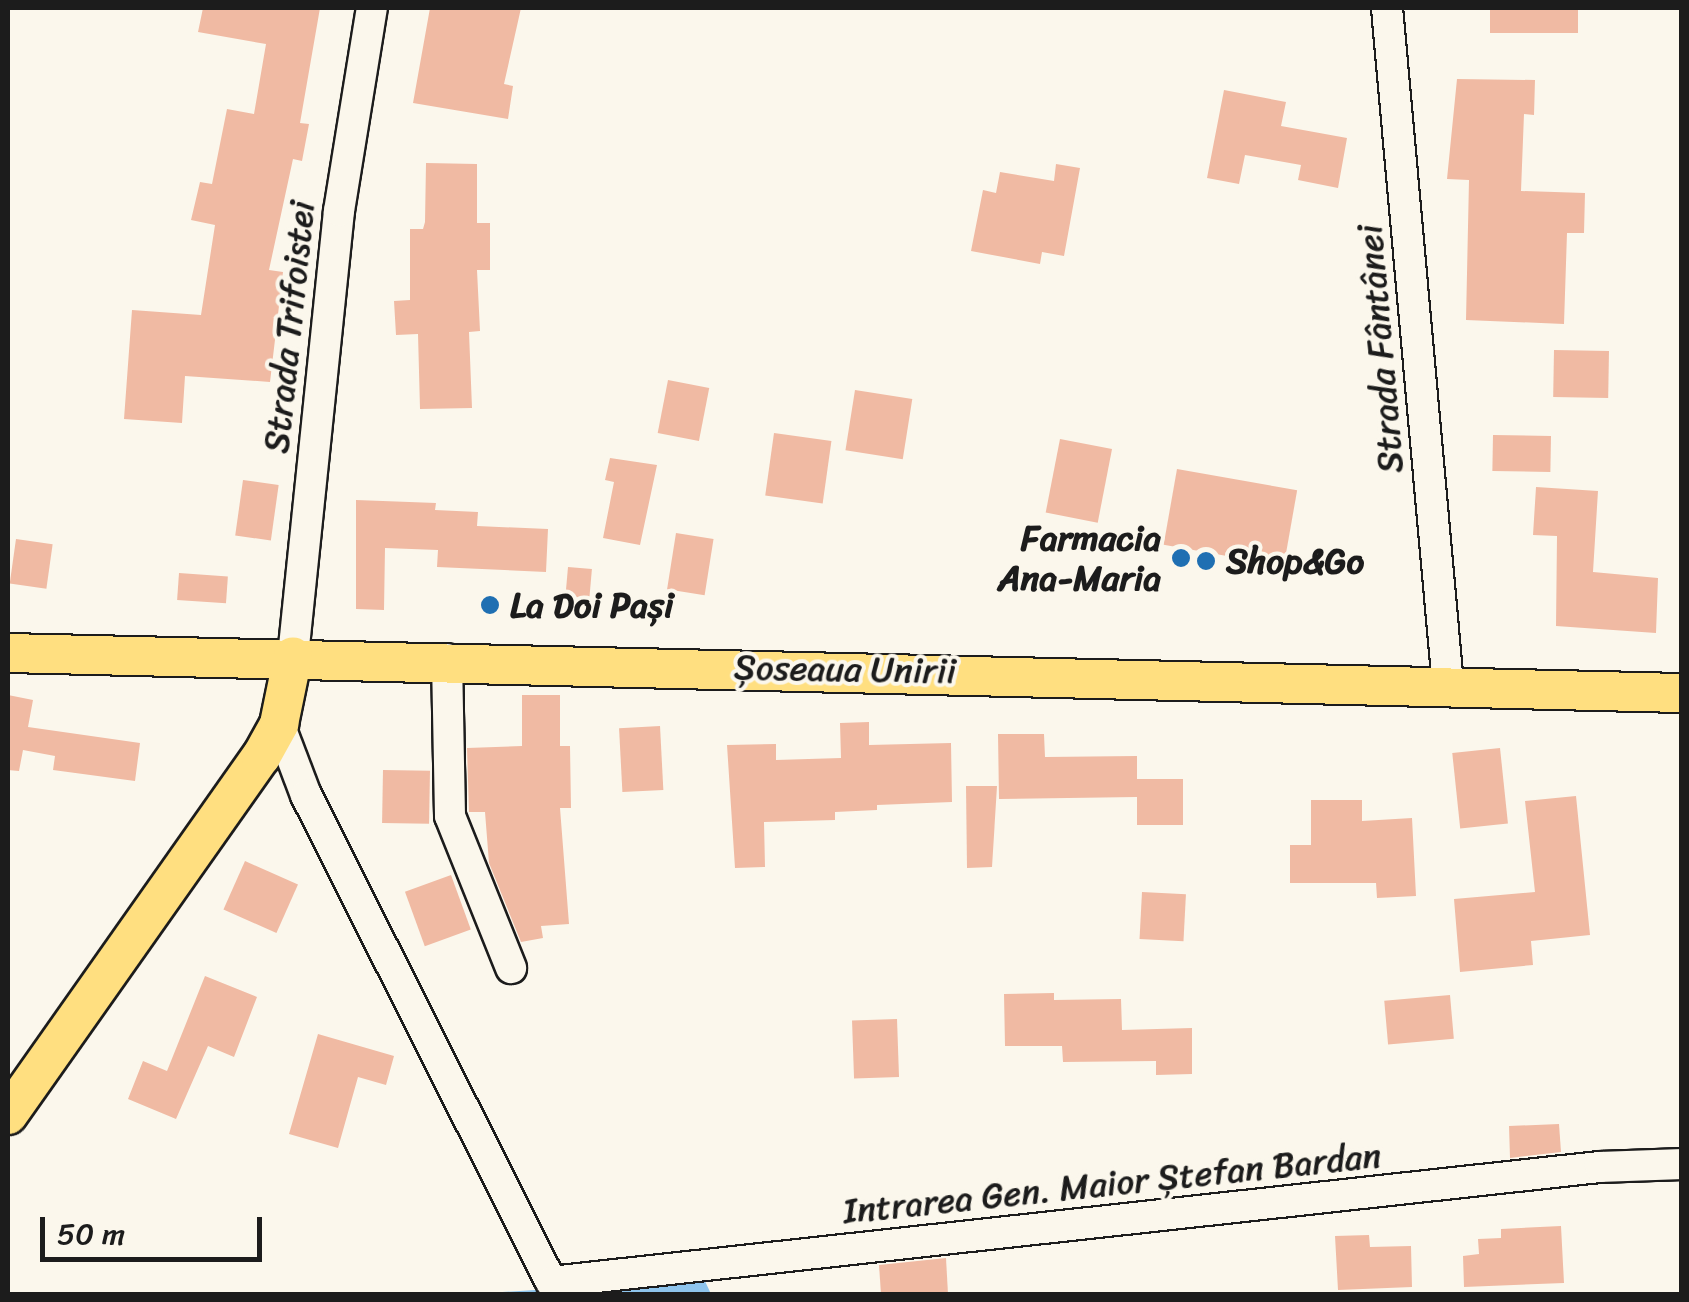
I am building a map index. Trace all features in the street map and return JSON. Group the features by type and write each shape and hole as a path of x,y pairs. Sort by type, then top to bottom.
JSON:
{"main road":[{"name":"Șoseaua Unirii","path":"8,653 294,656 1682,693"},
{"path":"8,1115 279,724 294,656"}],"street":[{"name":"Strada Trifoistei","path":"294,656 339,210 372,8"},
{"name":"Strada Fântânei","path":"1387,8 1448,685"},
{"path":"446,660 450,816 511,968"},
{"name":"Intrarea Gen. Maior Ștefan Bardan","path":"279,724 306,794 551,1282 1581,1170 1682,1164"}],"water":[{"path":"704,1279 711,1294 472,1294"}],"building":[{"path":"203,8 320,8 300,123 309,124 302,161 293,159 269,270 283,272 270,382 185,376 182,423 124,419 132,310 201,315 215,225 191,220 200,182 212,184 227,109 254,114 266,44 198,32"},
{"path":"430,8 521,8 504,84 513,86 508,119 413,103"},
{"path":"1490,8 1578,8 1578,33 1490,33"},
{"path":"1457,79 1535,80 1534,115 1524,114 1521,191 1585,193 1584,233 1567,233 1564,324 1466,320 1469,180 1447,179"},
{"path":"1224,90 1286,102 1281,126 1347,138 1338,188 1298,180 1301,165 1245,155 1239,184 1207,178"},
{"path":"426,163 477,164 477,223 490,223 490,270 477,270 480,331 469,332 472,408 420,409 418,334 396,335 394,301 410,300 410,229 423,229 425,222"},
{"path":"1056,164 1080,168 1064,256 1042,252 1040,264 971,251 983,190 996,193 1000,172 1054,181"},
{"path":"1554,350 1609,351 1608,398 1553,397"},
{"path":"668,380 709,388 699,441 658,433"},
{"path":"855,390 912,399 903,459 845,450"},
{"path":"774,433 831,441 823,503 765,495"},
{"path":"1493,435 1551,436 1550,472 1492,471"},
{"path":"1060,439 1112,449 1098,523 1046,513"},
{"path":"610,458 657,465 640,545 603,538 614,482 605,480"},
{"path":"1177,469 1297,490 1284,566 1164,545"},
{"path":"243,480 279,485 271,540 235,535"},
{"path":"1536,487 1598,491 1593,572 1658,578 1656,633 1556,626 1557,536 1533,535"},
{"path":"356,500 436,503 435,510 478,512 477,526 548,529 546,572 437,567 438,550 385,548 384,610 356,609"},
{"path":"676,533 714,539 705,595 667,589"},
{"path":"16,539 53,544 46,589 10,584"},
{"path":"568,567 592,569 588,618 564,616"},
{"path":"179,573 228,576 226,603 177,600"},
{"path":"8,695 33,700 28,727 140,743 135,781 53,770 55,756 23,750 19,771 8,770"},
{"path":"522,695 560,695 560,746 570,746 571,808 560,808 569,924 541,926 543,938 521,942 489,863 485,812 469,812 467,748 522,746"},
{"path":"869,722 869,745 951,743 952,802 877,805 877,810 835,812 835,820 764,822 765,867 735,868 727,745 776,744 776,760 841,758 840,723"},
{"path":"660,726 663,790 622,792 619,728"},
{"path":"998,734 1044,734 1045,757 1137,756 1137,797 999,799"},
{"path":"1500,748 1508,824 1460,829 1452,753"},
{"path":"383,770 430,771 429,824 382,823"},
{"path":"1137,779 1183,779 1183,825 1137,825"},
{"path":"966,786 997,786 992,867 967,868"},
{"path":"1576,796 1590,935 1531,941 1533,965 1460,972 1454,899 1535,892 1525,801"},
{"path":"1311,800 1362,800 1362,821 1412,818 1416,896 1377,898 1376,883 1290,883 1290,845 1311,845"},
{"path":"245,861 298,885 276,933 223,909"},
{"path":"451,875 471,930 425,946 405,892"},
{"path":"1142,892 1186,894 1183,941 1140,939"},
{"path":"205,976 257,997 234,1057 208,1046 176,1119 128,1099 143,1061 167,1071"},
{"path":"1054,993 1054,1000 1121,999 1122,1030 1192,1028 1192,1074 1156,1075 1156,1061 1063,1062 1062,1046 1005,1046 1004,994"},
{"path":"1450,995 1454,1039 1388,1045 1384,1001"},
{"path":"897,1019 899,1077 854,1079 852,1021"},
{"path":"318,1034 394,1056 386,1085 358,1077 338,1148 289,1134"},
{"path":"1559,1124 1561,1152 1510,1158 1509,1126"},
{"path":"1561,1226 1564,1283 1464,1287 1463,1256 1479,1254 1478,1239 1501,1238 1501,1229"},
{"path":"1369,1235 1370,1247 1411,1246 1412,1287 1338,1290 1335,1236"},
{"path":"946,1258 948,1294 881,1294 879,1265"}],"place":[{"name":"Farmacia Ana-Maria","path":"1181,558"},
{"name":"Shop&Go","path":"1206,561"},
{"name":"La Doi Pași","path":"490,605"}]}
